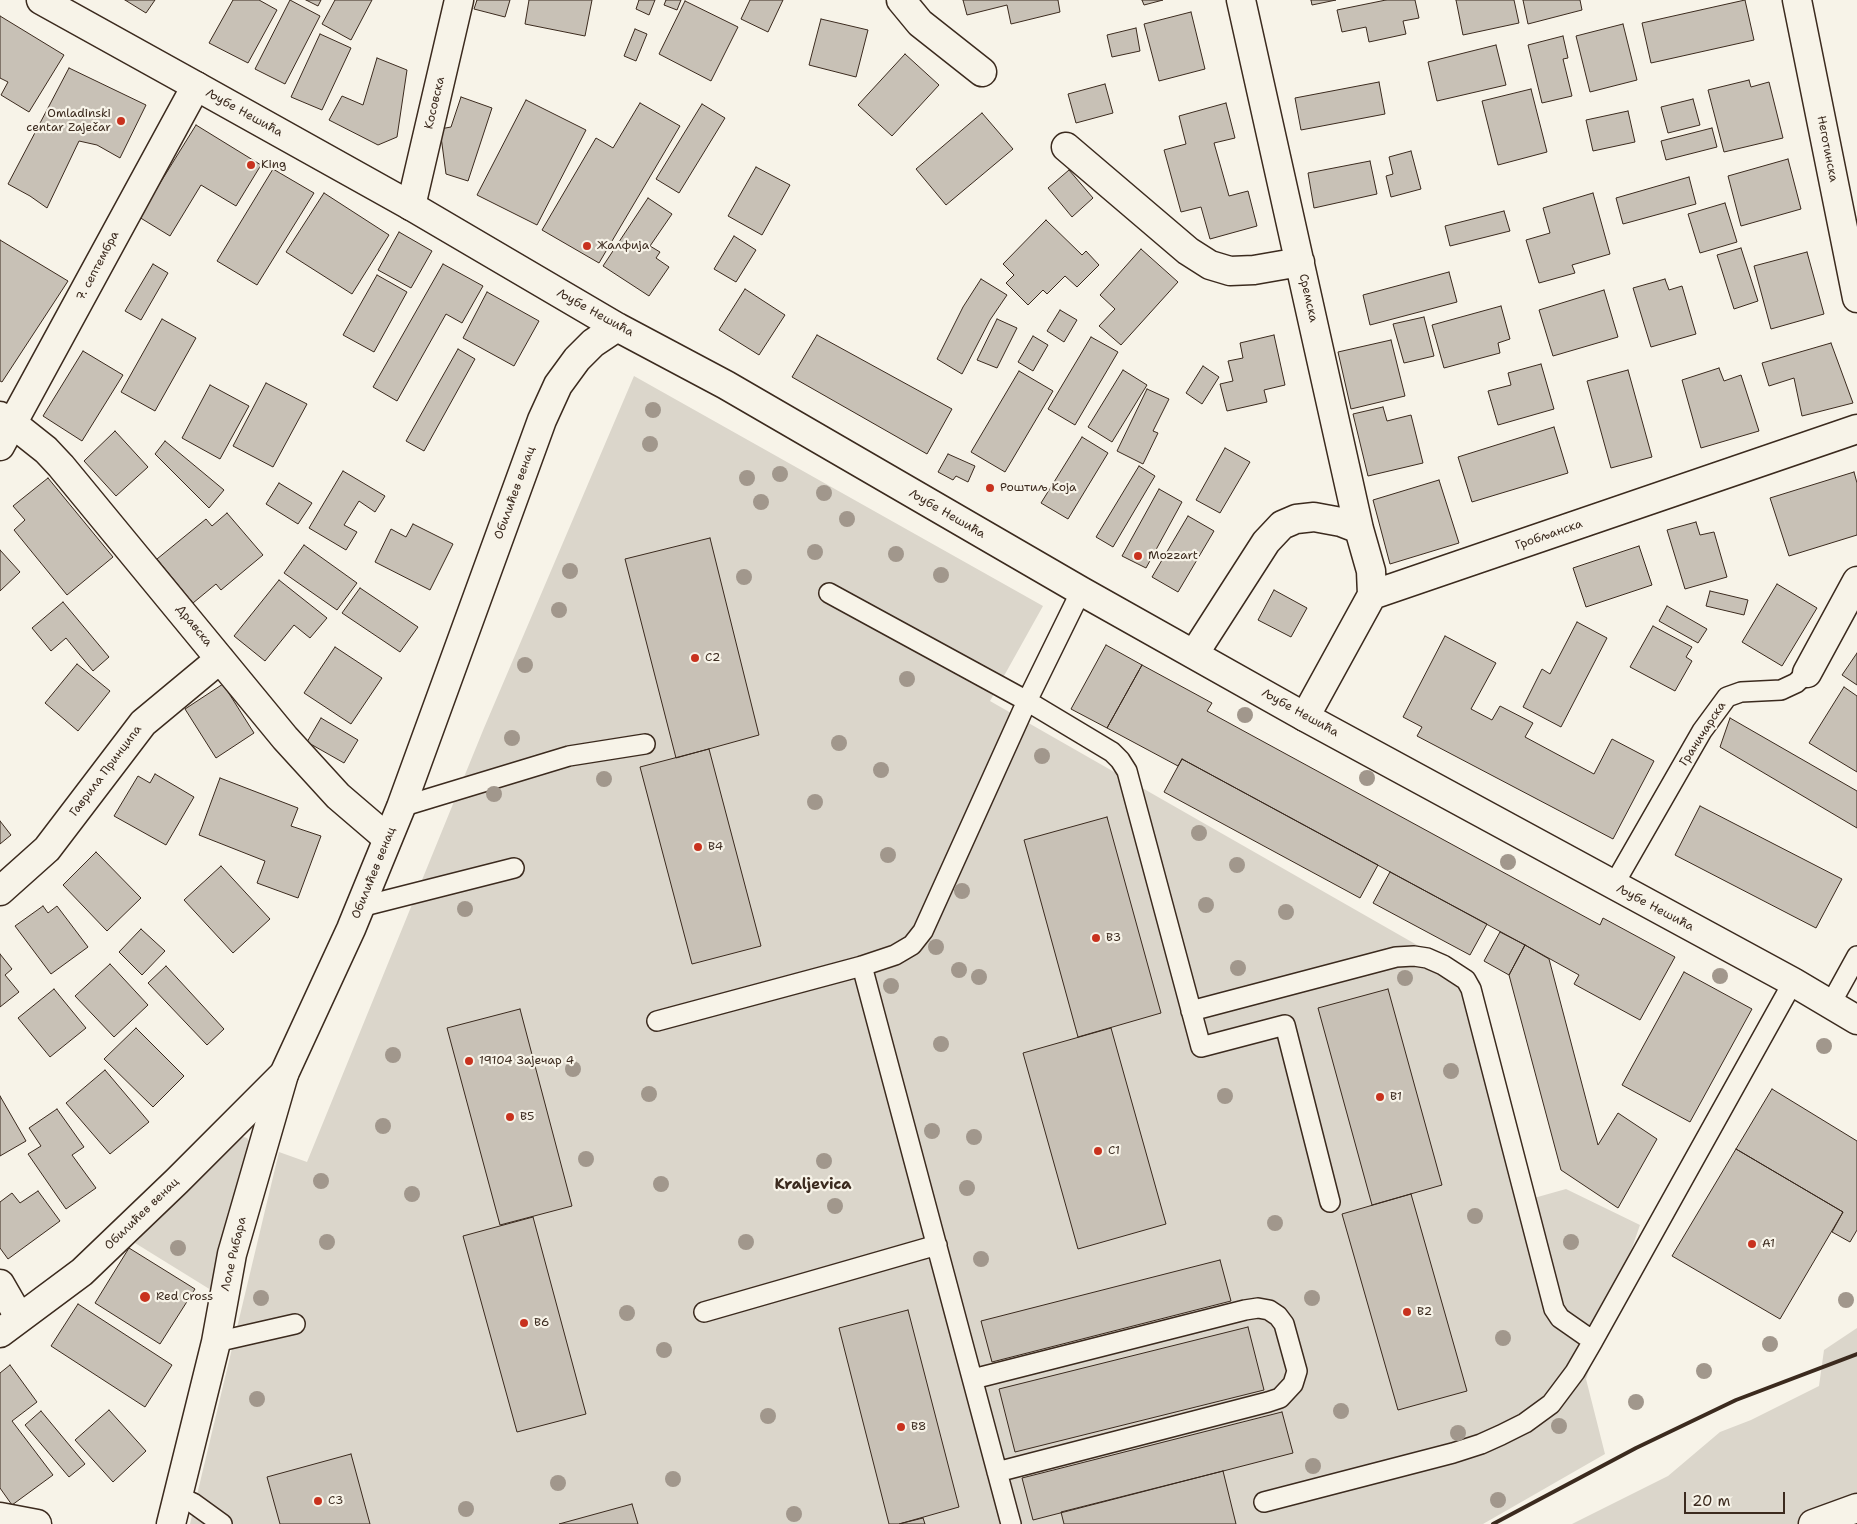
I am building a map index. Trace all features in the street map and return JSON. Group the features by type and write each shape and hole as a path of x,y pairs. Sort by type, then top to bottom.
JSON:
{"street":[{"name":"Љубе Нешића","path":"41,0 411,206 617,326 726,386 1081,591 1305,717 1613,886 1793,982 1857,1020"},
{"name":"Косовска","path":"411,206 458,0"},
{"path":"901,0 920,23 982,72"},
{"name":"Сремска","path":"1240,0 1359,529 1372,571 1372,595"},
{"name":"Неготинска","path":"1797,0 1857,298"},
{"name":"7. септембра","path":"0,446 6,419 196,86"},
{"path":"1066,147 1188,251 1210,265 1230,271 1254,270 1300,262"},
{"name":"Обилићев венац","path":"10,1325 82,1272 177,1181 284,1074 360,907 401,807 542,420 558,385 576,359 593,343 617,326"},
{"name":"Дравска","path":"6,419 46,450 61,466 285,738 356,813 387,838"},
{"name":"Гробљанска","path":"1372,595 1857,429"},
{"path":"1194,654 1266,542 1282,525 1296,519 1314,517 1341,522 1359,529"},
{"name":"Граничарска","path":"1808,673 1857,581"},
{"path":"1305,717 1372,595"},
{"name":"Гаврила Принципа","path":"0,891 47,849 142,723 220,659"},
{"name":"Лоле Рибара","path":"171,1524 216,1342 232,1254 284,1074"},
{"path":"0,1284 10,1325"},
{"path":"1813,1524 1857,1508"},
{"path":"0,1516 37,1524"}],"lane":[{"path":"657,1021 862,966 906,950 916,941 923,931 1027,701 1081,591"},
{"path":"829,593 1027,701 1112,752 1124,765 1201,1047 1285,1025 1330,1202"},
{"name":"Граничарска","path":"1613,886 1702,730 1727,697 1741,692 1781,690 1796,684 1808,673"},
{"path":"401,807 569,756 645,744"},
{"path":"360,907 514,868"},
{"path":"1191,1011 1396,957 1414,956 1427,958 1443,965 1466,980 1471,990 1554,1309 1560,1318 1593,1341"},
{"path":"1830,1005 1857,956"},
{"path":"862,966 1011,1524"},
{"path":"1264,1502 1481,1444 1525,1423 1551,1404 1576,1372 1793,982"},
{"path":"704,1312 937,1245"},
{"path":"972,1379 1258,1308 1269,1310 1278,1316 1284,1324 1297,1371 1296,1378 1288,1391 1280,1398 997,1472"},
{"path":"216,1342 295,1324"},
{"path":"178,1496 193,1503 222,1524"}],"shaded area":[{"path":"634,376 1043,606 990,701 1480,981 1534,1198 1566,1189 1640,1225 1586,1379 1605,1454 1483,1524 190,1524 279,1152 307,1162 484,728"},
{"path":"240,1136 247,1138 251,1145 211,1290 135,1243 235,1138"},
{"path":"1857,1328 1857,1524 1572,1524 1668,1476 1720,1432 1751,1420 1819,1386 1824,1350"}],"building":[{"path":"125,0 155,0 146,13"},
{"path":"233,0 259,0 277,10 248,63 209,43"},
{"path":"290,0 320,16 285,84 255,69"},
{"path":"306,0 321,0 318,6"},
{"path":"335,0 372,0 351,40 322,24"},
{"path":"477,0 510,0 505,17 474,9"},
{"path":"529,0 592,0 585,36 525,24"},
{"path":"639,0 655,0 649,15 636,9"},
{"path":"666,0 681,0 677,10 664,5"},
{"path":"750,0 783,0 768,32 741,19"},
{"path":"963,0 1058,0 1060,12 1011,24 1007,5 967,15"},
{"path":"1142,0 1163,0 1144,5"},
{"path":"1311,0 1336,0 1312,5"},
{"path":"1386,0 1415,0 1419,18 1403,21 1406,34 1369,42 1366,27 1342,32 1337,10"},
{"path":"1456,0 1514,0 1519,23 1463,35"},
{"path":"1523,0 1580,0 1582,10 1528,24"},
{"path":"1745,0 1754,40 1651,63 1642,23"},
{"path":"685,1 738,27 711,81 659,54"},
{"path":"1191,12 1205,69 1159,81 1144,24"},
{"path":"0,16 64,55 29,112 1,95 8,82 0,78"},
{"path":"821,19 868,30 856,77 809,65"},
{"path":"1623,24 1637,80 1590,92 1576,36"},
{"path":"1136,28 1140,51 1112,57 1107,35"},
{"path":"635,29 647,34 636,61 624,56"},
{"path":"320,34 351,48 322,110 291,97"},
{"path":"1563,36 1568,58 1563,59 1572,96 1542,103 1528,45"},
{"path":"1496,45 1506,85 1437,101 1428,62"},
{"path":"905,54 939,85 892,136 858,105"},
{"path":"377,58 407,70 397,137 378,145 329,120 342,96 363,105"},
{"path":"69,68 146,105 120,158 97,145 79,141 47,208 8,184"},
{"path":"1749,80 1751,87 1769,82 1783,138 1724,152 1708,90"},
{"path":"1379,82 1385,114 1301,130 1295,98"},
{"path":"1105,84 1113,113 1076,123 1068,94"},
{"path":"1531,89 1547,152 1498,165 1482,101"},
{"path":"461,97 492,108 468,181 446,174 440,129 451,127"},
{"path":"1693,99 1700,125 1668,133 1661,107"},
{"path":"526,100 586,130 537,225 477,195"},
{"path":"640,103 680,126 599,263 542,230 596,138 613,148"},
{"path":"1226,103 1235,138 1214,143 1229,196 1248,191 1257,226 1210,239 1201,207 1181,212 1164,150 1186,144 1179,116"},
{"path":"702,104 725,118 679,193 656,179"},
{"path":"1628,111 1635,142 1593,151 1586,120"},
{"path":"982,113 1013,149 946,205 916,169"},
{"path":"196,125 261,165 236,206 201,185 170,236 139,217"},
{"path":"1712,128 1717,147 1666,160 1661,141"},
{"path":"1411,151 1421,189 1391,197 1386,176 1393,174 1389,157"},
{"path":"1788,159 1801,209 1741,226 1728,176"},
{"path":"1370,161 1377,194 1314,208 1308,173"},
{"path":"756,167 790,185 762,235 728,216"},
{"path":"273,169 314,193 257,285 217,261"},
{"path":"1069,170 1093,198 1072,217 1048,188"},
{"path":"1689,177 1696,204 1623,224 1616,198"},
{"path":"324,193 389,235 352,294 286,252"},
{"path":"1593,193 1610,254 1572,265 1575,273 1539,283 1526,240 1550,233 1543,208"},
{"path":"648,198 672,214 650,246 660,252 656,258 669,267 649,296 603,266"},
{"path":"1725,203 1737,242 1700,253 1688,214"},
{"path":"1504,211 1510,231 1450,246 1445,226"},
{"path":"1046,220 1082,255 1086,251 1099,265 1077,287 1065,276 1047,294 1043,290 1028,305 1006,283 1014,275 1003,264"},
{"path":"399,232 432,251 411,288 378,270"},
{"path":"734,236 756,250 736,282 714,269"},
{"path":"0,240 68,281 2,382 0,381"},
{"path":"1741,248 1758,301 1734,309 1717,255"},
{"path":"1141,249 1178,282 1121,345 1099,326 1115,309 1100,295"},
{"path":"1807,252 1824,314 1771,329 1754,266"},
{"path":"153,264 168,273 141,320 125,311"},
{"path":"443,264 483,286 462,323 446,314 397,401 373,387"},
{"path":"1449,272 1457,302 1370,325 1363,295"},
{"path":"377,275 407,292 374,352 343,335"},
{"path":"981,279 1007,295 990,320 962,374 937,359 963,307"},
{"path":"1665,279 1669,290 1682,286 1696,334 1651,347 1633,288"},
{"path":"745,289 785,315 759,355 719,330"},
{"path":"1604,290 1618,337 1553,356 1539,310"},
{"path":"487,292 539,321 514,366 463,338"},
{"path":"1501,306 1510,339 1498,343 1500,353 1444,368 1432,325"},
{"path":"1060,310 1077,320 1064,342 1047,331"},
{"path":"1424,317 1434,356 1404,363 1393,324"},
{"path":"162,319 196,338 155,411 121,392"},
{"path":"997,319 1017,328 997,368 977,360"},
{"path":"817,335 952,409 927,454 792,377"},
{"path":"1274,335 1285,385 1264,390 1267,402 1227,411 1220,384 1233,381 1228,361 1243,358 1240,343"},
{"path":"1033,336 1048,345 1033,371 1018,362"},
{"path":"1091,337 1118,352 1075,425 1048,409"},
{"path":"1391,340 1405,396 1351,409 1338,352"},
{"path":"1831,343 1853,403 1802,416 1794,378 1769,386 1762,363"},
{"path":"458,349 475,359 424,451 406,441"},
{"path":"83,351 123,375 82,441 43,416"},
{"path":"1541,364 1554,409 1498,425 1488,391 1511,385 1508,373"},
{"path":"1203,366 1219,377 1202,404 1186,393"},
{"path":"1719,368 1724,381 1741,375 1759,431 1701,448 1682,380"},
{"path":"1123,370 1147,385 1112,442 1088,427"},
{"path":"1628,370 1652,457 1611,468 1587,381"},
{"path":"1019,371 1053,391 1005,472 971,452"},
{"path":"266,383 307,404 273,467 233,446"},
{"path":"210,385 249,406 220,459 182,438"},
{"path":"1147,389 1169,399 1153,431 1158,433 1143,464 1117,451"},
{"path":"1383,407 1387,421 1411,415 1423,463 1368,476 1353,414"},
{"path":"1554,427 1568,473 1472,502 1458,457"},
{"path":"115,431 148,467 116,496 84,461"},
{"path":"1082,437 1108,453 1068,519 1041,503"},
{"path":"165,441 224,490 209,508 155,454"},
{"path":"1225,448 1250,462 1220,513 1196,500"},
{"path":"948,454 975,466 968,482 956,476 953,480 938,472"},
{"path":"1139,466 1155,476 1113,547 1096,537"},
{"path":"343,471 385,496 375,512 359,501 344,525 357,532 346,550 309,528"},
{"path":"1854,472 1857,483 1857,535 1789,556 1770,498"},
{"path":"48,478 113,557 67,595 14,530 25,520 13,506"},
{"path":"1439,480 1459,543 1390,564 1373,500"},
{"path":"279,483 312,503 298,524 266,504"},
{"path":"1159,489 1182,502 1146,568 1122,556"},
{"path":"227,513 263,555 221,590 216,584 193,603 157,559 206,519 212,526"},
{"path":"1188,516 1214,531 1178,592 1152,577"},
{"path":"1696,522 1700,535 1714,532 1727,577 1685,589 1667,530"},
{"path":"413,524 453,544 430,590 375,562 391,529 406,537"},
{"name":"C2","path":"710,538 759,735 676,758 625,559"},
{"path":"304,545 357,583 337,610 284,573"},
{"path":"1639,546 1652,585 1586,607 1573,568"},
{"path":"0,550 20,572 0,591"},
{"path":"279,580 327,618 310,638 294,625 265,661 234,636"},
{"path":"1777,584 1817,608 1782,666 1742,642"},
{"path":"360,588 418,627 400,652 342,613"},
{"path":"1274,590 1307,608 1291,637 1258,620"},
{"path":"1710,591 1748,600 1744,615 1706,606"},
{"path":"63,602 109,657 93,671 66,638 51,651 32,628"},
{"path":"1667,606 1707,629 1698,643 1659,621"},
{"path":"1577,622 1607,638 1561,727 1523,707 1542,669 1550,674"},
{"path":"1653,626 1692,647 1686,657 1692,661 1675,691 1630,667"},
{"path":"1445,636 1496,663 1471,709 1492,720 1500,706 1533,723 1525,737 1594,774 1612,739 1654,761 1613,839 1417,736 1422,727 1403,717"},
{"path":"1106,645 1142,665 1107,728 1071,709"},
{"path":"335,647 382,678 351,724 304,693"},
{"path":"1857,653 1857,685 1842,675"},
{"path":"77,664 110,691 78,731 45,703"},
{"path":"1142,665 1212,703 1207,711 1600,925 1603,918 1675,957 1640,1020 1574,984 1579,975 1525,945 1182,759 1178,766 1107,728"},
{"path":"223,684 254,733 216,758 185,709"},
{"path":"1844,687 1857,696 1857,772 1809,743"},
{"path":"321,718 358,740 344,763 307,742"},
{"path":"1730,718 1857,791 1857,828 1720,747"},
{"name":"B4","path":"709,749 761,946 692,964 640,767"},
{"path":"1182,759 1378,865 1360,898 1164,792"},
{"path":"155,774 194,797 166,845 114,816 138,776 150,783"},
{"path":"220,778 298,808 291,826 321,836 298,898 257,883 265,861 199,835"},
{"path":"1700,806 1842,879 1816,928 1675,855"},
{"name":"B3","path":"1107,817 1161,1013 1078,1037 1024,840"},
{"path":"0,821 11,835 0,844"},
{"path":"96,852 141,898 107,931 63,885"},
{"path":"221,866 270,919 233,953 184,900"},
{"path":"1390,872 1487,924 1470,955 1373,903"},
{"path":"43,906 48,913 57,906 88,947 51,974 15,926"},
{"path":"141,929 165,951 142,975 119,952"},
{"path":"1500,932 1525,945 1509,975 1484,961"},
{"path":"1525,945 1549,959 1598,1145 1618,1113 1657,1139 1618,1208 1561,1170 1509,975"},
{"path":"0,954 12,969 5,975 19,992 0,1007"},
{"path":"110,964 148,1005 114,1037 75,996"},
{"path":"166,966 224,1029 207,1045 148,983"},
{"path":"1684,972 1752,1009 1690,1122 1622,1085"},
{"path":"54,989 86,1028 50,1057 18,1018"},
{"name":"B1","path":"1388,989 1442,1185 1372,1205 1318,1008"},
{"name":"B5","path":"520,1009 572,1206 500,1225 447,1028"},
{"path":"136,1028 184,1076 153,1107 104,1059"},
{"name":"C1","path":"1111,1028 1166,1224 1078,1249 1023,1053"},
{"path":"105,1070 149,1122 110,1154 66,1103"},
{"path":"1772,1089 1857,1141 1857,1230 1850,1242 1832,1232 1843,1212 1736,1149"},
{"path":"0,1096 26,1141 0,1156"},
{"path":"57,1109 84,1147 72,1155 96,1188 66,1209 28,1154 41,1146 29,1128"},
{"name":"A1","path":"1736,1149 1843,1212 1780,1319 1672,1256"},
{"path":"38,1191 60,1221 8,1259 0,1248 0,1202 12,1193 20,1203"},
{"name":"B2","path":"1411,1194 1467,1391 1398,1410 1342,1214"},
{"name":"B6","path":"533,1217 586,1414 517,1432 463,1236"},
{"path":"129,1248 195,1289 160,1344 95,1303"},
{"path":"1220,1260 1231,1301 992,1362 981,1321"},
{"path":"78,1304 172,1365 145,1407 51,1346"},
{"name":"B8","path":"908,1310 959,1507 899,1524 889,1524 839,1328"},
{"path":"1248,1327 1264,1390 1015,1452 999,1389"},
{"path":"10,1365 37,1402 12,1421 53,1475 12,1505 0,1488 0,1373"},
{"path":"109,1410 146,1451 113,1482 75,1440"},
{"path":"41,1411 85,1464 69,1477 25,1425"},
{"path":"1282,1412 1293,1453 1033,1520 1022,1478"},
{"name":"C3","path":"351,1454 370,1524 280,1524 267,1477"},
{"path":"1223,1471 1236,1524 1064,1524 1061,1512"},
{"path":"632,1504 638,1524 559,1524"},
{"path":"923,1518 925,1524 899,1524"}],"railway":[{"path":"1493,1524 1636,1448 1736,1400 1857,1354"}],"place":[{"name":"Omladinski centar Zaječar","path":"121,121"},
{"name":"King","path":"251,165"},
{"name":"Жалфија","path":"587,246"},
{"name":"Роштиљ Која","path":"990,488"},
{"name":"Mozzart","path":"1138,556"},
{"name":"C2","path":"695,658"},
{"name":"B4","path":"698,847"},
{"name":"B3","path":"1096,938"},
{"name":"19104 Зајечар 4","path":"469,1061"},
{"name":"B1","path":"1380,1097"},
{"name":"B5","path":"510,1117"},
{"name":"C1","path":"1098,1151"},
{"name":"A1","path":"1752,1244"},
{"name":"Red Cross","path":"145,1297"},
{"name":"B2","path":"1407,1312"},
{"name":"B6","path":"524,1323"},
{"name":"B8","path":"901,1427"},
{"name":"C3","path":"318,1501"}],"district":[{"name":"Kraljevica","path":"813,1185"}]}
